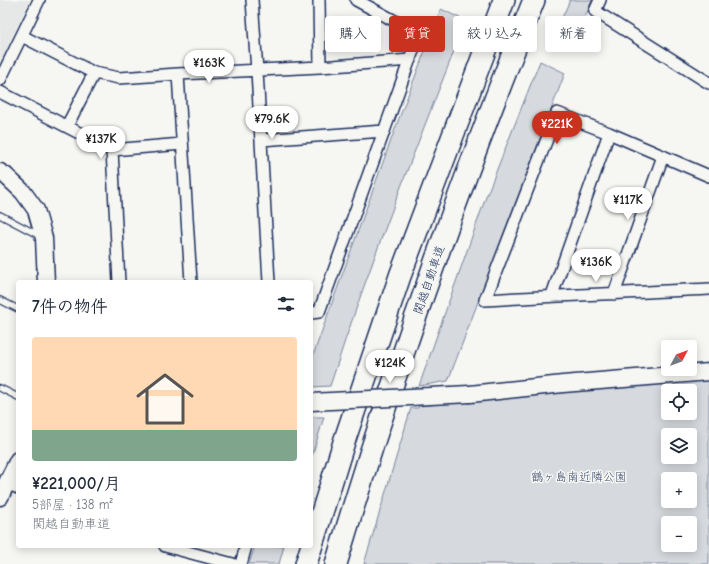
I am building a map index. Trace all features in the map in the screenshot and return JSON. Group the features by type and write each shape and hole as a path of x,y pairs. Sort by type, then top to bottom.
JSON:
{"highway":[{"path":"313,542 344,442 393,271 494,0"},
{"path":"344,442 400,276 504,0"},
{"name":"関越自動車道","path":"336,564 372,446 469,167 501,81 534,0"},
{"path":"501,81 540,0"},
{"path":"306,564 311,548"}],"street":[{"path":"0,80 39,0"},
{"path":"252,0 269,280"},
{"path":"319,0 320,67"},
{"path":"313,313 319,312 419,34 356,0"},
{"path":"600,0 595,11 709,83"},
{"path":"22,36 94,73 119,78 257,71 410,60"},
{"path":"67,126 94,73"},
{"path":"178,74 191,280"},
{"path":"0,92 112,150 182,144"},
{"path":"709,176 609,133 557,113 485,300 552,295 614,294 709,289"},
{"path":"261,140 384,131"},
{"path":"552,295 609,133"},
{"path":"112,150 119,280"},
{"path":"614,294 663,156"},
{"path":"0,172 23,192 36,210 44,238 46,280"},
{"path":"313,402 470,394 563,384 709,372"},
{"path":"6,488 16,465"},
{"path":"173,548 233,564"},
{"path":"241,564 245,548"}],"lane":[{"path":"0,215 44,238"},
{"path":"0,300 16,308"},
{"path":"0,388 16,396"}],"shaded area":[{"path":"0,0 30,0 0,63"}],"green space":[{"path":"570,0 592,0 586,16 563,16"},
{"path":"441,9 456,16 453,16 454,52 378,248 330,386 313,387 313,355 425,52 445,52 445,16 438,16"},
{"path":"540,61 565,73 448,381 419,386 486,197"},
{"name":"鶴ヶ島南近隣公園","path":"709,378 709,564 364,564 411,408 418,408 419,406"},
{"path":"313,417 324,417 313,453"},
{"path":"254,548 283,548 279,564 249,564"}]}
